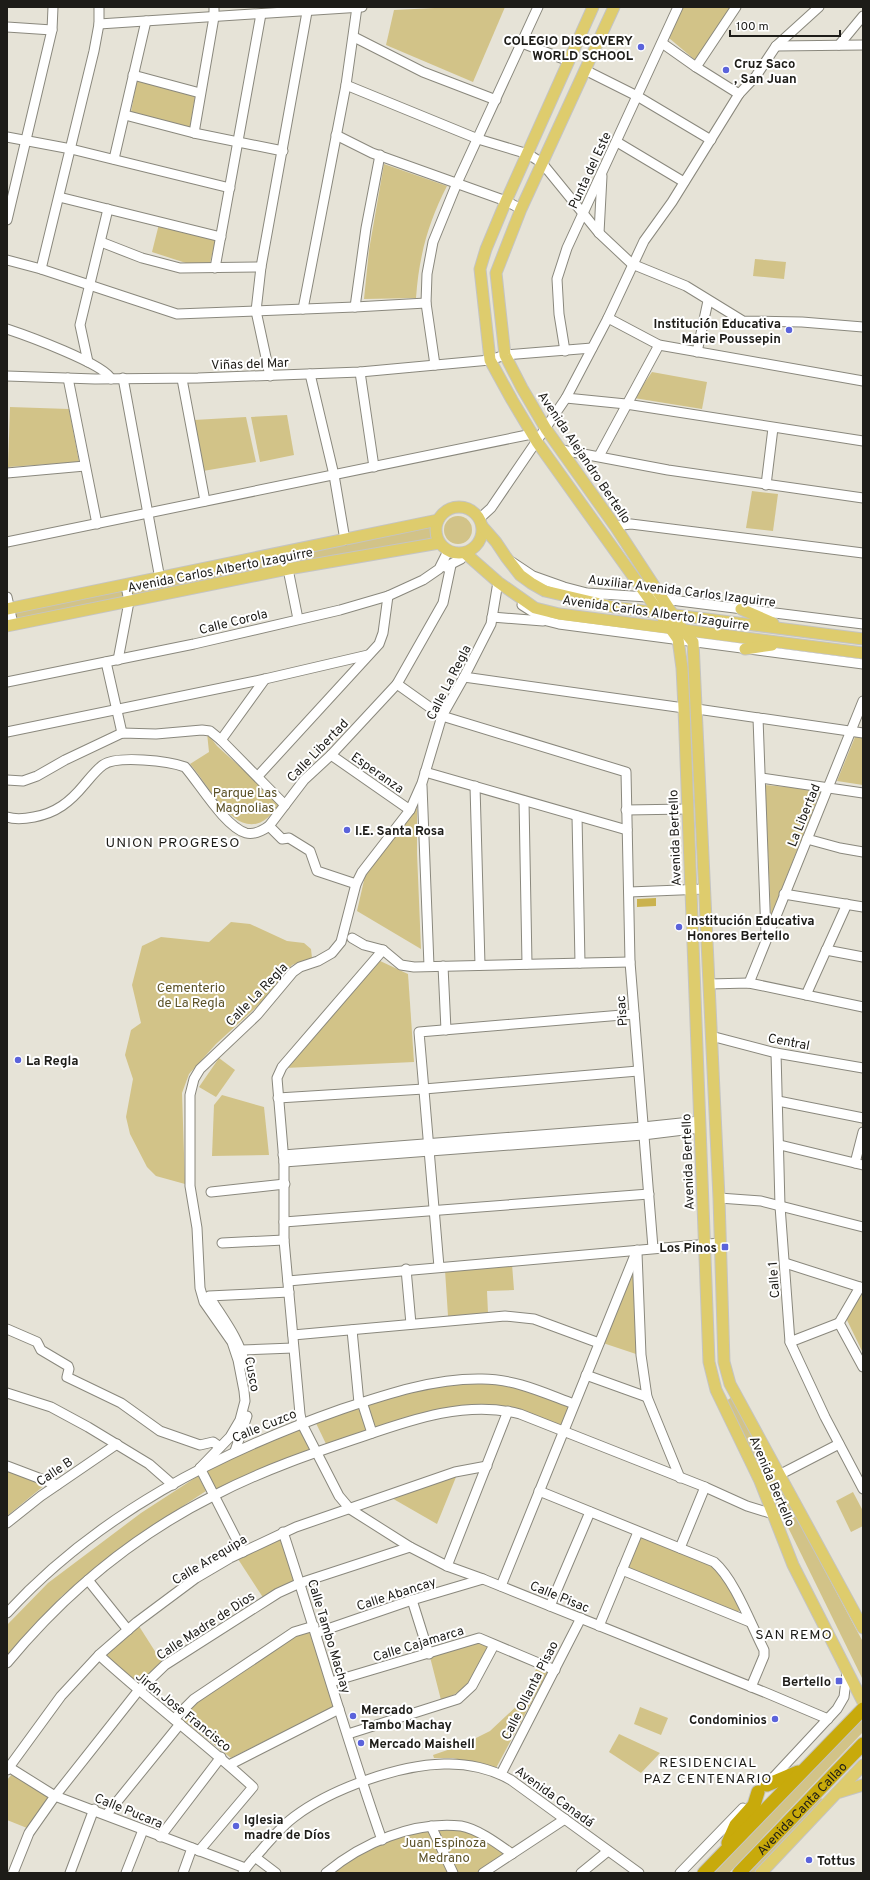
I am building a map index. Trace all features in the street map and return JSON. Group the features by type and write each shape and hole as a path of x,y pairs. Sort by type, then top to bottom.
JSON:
{"highway":[{"name":"Avenida Canta Callao","path":"704,1873 803,1769 860,1712"},
{"name":"Avenida Canta Callao","path":"739,1873 863,1744"},
{"path":"725,1850 736,1824 754,1805 762,1788 803,1769"}],"main road":[{"path":"594,7 506,201 486,249 480,269 490,360 535,438 647,597"},
{"name":"Avenida Alejandro Bertello","path":"614,7 521,209 496,273 505,355 546,429 665,599 674,615 681,635 693,642"},
{"path":"455,507 469,509 480,522 482,534 479,543 465,553 456,554 448,551 439,543 436,534 438,520 443,513 455,507"},
{"name":"Avenida Carlos Alberto Izaguirre","path":"8,609 160,579 438,520"},
{"name":"Avenida Carlos Alberto Izaguirre","path":"480,522 520,575 545,592 602,605 863,639"},
{"name":"Avenida Carlos Alberto Izaguirre","path":"10,625 288,569 439,543"},
{"name":"Avenida Carlos Alberto Izaguirre","path":"465,553 498,582 534,608 559,614 670,628"},
{"name":"Avenida Bertello","path":"647,597 670,628 681,635 709,1362 716,1390 760,1481 793,1565 863,1702"},
{"path":"741,609 785,629"},
{"name":"Avenida Carlos Alberto Izaguirre","path":"681,635 790,643 863,653"},
{"name":"Avenida Bertello","path":"693,642 719,1198 724,1362 726,1372 779,1475 863,1628"},
{"path":"745,648 790,643"},
{"name":"Avenida Canta Callao","path":"761,1873 863,1765"},
{"path":"838,1793 847,1788 863,1785"}],"street":[{"path":"7,220 52,30 53,7"},
{"path":"41,269 94,51 99,24 99,7"},
{"path":"194,133 214,17 214,7"},
{"path":"303,309 346,85 354,37 357,7"},
{"path":"99,24 307,12 362,7"},
{"path":"435,365 426,303 426,274 433,242 457,184 538,7"},
{"name":"Punta del Este","path":"565,351 559,314 557,279 567,248 678,7"},
{"path":"696,67 736,7"},
{"path":"480,522 491,508 535,438 546,429 566,398 608,318 644,241 684,182 739,94 756,76 776,46 819,7"},
{"path":"270,376 256,311 261,267 307,12"},
{"path":"215,268 261,14"},
{"path":"839,45 863,16"},
{"path":"114,160 146,21"},
{"path":"7,27 52,30"},
{"path":"354,37 423,72 496,100"},
{"path":"522,43 569,61"},
{"path":"662,43 696,67 739,94"},
{"path":"776,46 863,45"},
{"path":"585,70 638,96 711,140"},
{"path":"133,75 200,93"},
{"path":"346,85 478,139 528,154 542,163 599,233 632,264 686,286 743,321 802,322 863,327"},
{"path":"125,115 194,133 283,151"},
{"path":"336,135 380,155 506,201 521,209"},
{"path":"7,137 71,149 230,188"},
{"path":"617,142 684,182"},
{"path":"355,307 366,228 380,155"},
{"path":"599,233 602,171"},
{"path":"59,196 221,237"},
{"path":"88,362 80,325 108,209"},
{"path":"101,242 142,258 180,268 261,267"},
{"path":"7,260 41,269 177,314 426,303"},
{"path":"697,352 708,300"},
{"path":"608,318 659,345 863,381"},
{"path":"7,329 30,337 88,362 104,370 111,378"},
{"path":"599,456 659,345"},
{"name":"Viñas del Mar","path":"7,376 68,378 182,378 360,372 490,360 505,355 592,348"},
{"path":"360,372 374,466"},
{"path":"310,374 334,475 344,540"},
{"path":"7,376 7,383"},
{"path":"68,378 97,524"},
{"path":"123,378 160,579"},
{"path":"182,378 205,501"},
{"path":"566,398 626,404 863,441"},
{"path":"766,485 773,428"},
{"path":"7,542 374,466 535,438"},
{"path":"562,450 668,470 863,498"},
{"path":"7,472 85,466"},
{"path":"615,526 631,524 863,553"},
{"name":"Calle Corola","path":"7,682 194,644 340,610 388,596 423,580 438,569 448,551"},
{"path":"438,569 451,565 461,559 465,553"},
{"name":"Auxiliar Avenida Carlos Izaguirre","path":"506,557 533,576 587,593 665,599 863,624"},
{"name":"Calle Libertad","path":"269,826 304,780 331,755 397,684 443,603 451,565"},
{"path":"288,569 298,619"},
{"path":"498,582 520,603 546,621"},
{"name":"Calle La Regla","path":"204,1302 200,1288 197,1228 190,1186 189,1107 194,1079 210,1058 257,1015 293,972 300,967 318,961 332,953 341,942 356,884 371,858 410,810 422,783 442,716 488,630 492,617 498,582"},
{"path":"118,660 129,602 126,586"},
{"path":"258,776 379,644 383,633 388,596"},
{"path":"7,597 10,625"},
{"path":"492,617 681,635"},
{"path":"693,642 863,664"},
{"path":"7,732 116,708 265,679 368,655"},
{"path":"106,662 122,734"},
{"path":"464,677 684,708"},
{"path":"221,740 265,679"},
{"path":"397,684 442,716"},
{"name":"La Libertad","path":"749,983 863,701"},
{"path":"697,710 863,733"},
{"name":"Pisac","path":"442,716 626,772 630,962 653,1248"},
{"path":"758,718 766,938"},
{"path":"7,780 23,781 37,776 65,760 122,734 156,734 202,730 210,731 221,740 285,805"},
{"name":"Esperanza","path":"331,755 410,810"},
{"path":"7,817 24,819 45,815 61,808 74,798 95,772 105,764 144,760 174,763 185,767 233,826 247,833 257,833 269,826 282,839 289,838 310,851 317,871 356,884"},
{"path":"425,772 627,830"},
{"path":"761,778 863,793"},
{"path":"422,783 429,966"},
{"path":"474,786 480,965"},
{"path":"524,800 527,964"},
{"path":"626,810 687,809"},
{"path":"577,816 580,963"},
{"path":"807,838 840,848 863,852"},
{"path":"629,892 705,889"},
{"path":"784,894 863,907"},
{"path":"806,995 847,904"},
{"path":"352,938 364,945 383,950 401,965 414,967 630,962"},
{"path":"302,1424 293,1348 290,1292 284,1240 285,1184 278,1098 278,1072 383,950"},
{"path":"826,950 863,957"},
{"path":"443,966 446,1030"},
{"path":"708,984 749,983 863,1007"},
{"path":"439,1266 419,1032 634,1014"},
{"name":"Central","path":"711,1036 776,1053 863,1068"},
{"name":"Calle 1","path":"776,1053 780,1145 780,1206 790,1342 825,1417 863,1488"},
{"path":"278,1098 424,1089 638,1071"},
{"path":"778,1101 863,1118"},
{"path":"284,1158 429,1148 700,1125"},
{"path":"780,1145 859,1164 863,1132"},
{"path":"212,1192 285,1184"},
{"path":"284,1222 434,1212 648,1194"},
{"path":"719,1198 761,1201 863,1227"},
{"path":"222,1243 284,1240"},
{"path":"288,1280 704,1243 720,1243"},
{"path":"501,1586 636,1250"},
{"path":"636,1250 641,1356 647,1397 680,1478"},
{"path":"785,1263 862,1287 839,1323 790,1342"},
{"path":"406,1269 411,1324"},
{"path":"236,1451 248,1416 250,1398 247,1372 242,1350 230,1326 209,1296 290,1292"},
{"name":"Cusco","path":"200,1468 230,1437 240,1420 245,1401 238,1360 232,1342 204,1302"},
{"path":"293,1335 506,1316 534,1319 599,1343"},
{"path":"839,1323 863,1367"},
{"path":"7,1329 37,1342 41,1350 68,1366 67,1377 121,1403 160,1431 200,1445 212,1442 220,1447"},
{"path":"352,1330 361,1403 372,1433"},
{"path":"242,1350 293,1348"},
{"path":"586,1375 647,1397"},
{"name":"Calle Cuzco","path":"7,1613 46,1574 116,1519 200,1468 236,1451 302,1424 361,1403 414,1387 482,1378 521,1384 574,1404"},
{"path":"7,1393 51,1407 149,1464 173,1485"},
{"path":"7,1663 37,1628 88,1580 140,1540 186,1510 258,1475 317,1452 431,1415 480,1409 508,1411 705,1487 747,1506 773,1514"},
{"path":"447,1566 508,1411"},
{"name":"Calle Pisac","path":"302,1424 339,1496 350,1509 410,1547 447,1566 581,1618 828,1719"},
{"name":"Calle B","path":"7,1523 57,1485 117,1444"},
{"path":"779,1475 839,1444"},
{"path":"7,1466 57,1485"},
{"name":"Calle Arequipa","path":"8,1768 61,1696 99,1655 128,1630 196,1578 283,1532 455,1472 487,1466"},
{"path":"200,1468 244,1552"},
{"path":"680,1548 705,1487"},
{"path":"539,1491 714,1562 722,1569 732,1585 765,1653 751,1687"},
{"path":"550,1606 590,1512"},
{"name":"Calle Tambo Machay","path":"283,1532 348,1734 361,1782 382,1840"},
{"path":"599,1626 638,1532"},
{"name":"Calle Madre de Dios","path":"13,1873 29,1833 55,1796 138,1691 165,1665 278,1593 300,1583 410,1547"},
{"path":"622,1570 750,1622"},
{"name":"Calle Abancay","path":"107,1814 194,1700 294,1632 315,1629 483,1579"},
{"path":"88,1580 128,1630"},
{"path":"412,1600 429,1654"},
{"name":"Calle Ollanta Pisao","path":"500,1774 581,1618"},
{"name":"Calle Cajamarca","path":"331,1682 479,1638 554,1670"},
{"path":"348,1734 458,1699 472,1686 494,1645"},
{"name":"Jirón Jose Francisco","path":"99,1655 138,1691 221,1757 254,1786 195,1850"},
{"path":"680,1873 837,1709 844,1697 847,1672"},
{"path":"229,1765 340,1709"},
{"path":"160,1837 221,1757"},
{"name":"Avenida Canadá","path":"244,1871 255,1857 293,1817 335,1791 361,1782 425,1765 445,1764 463,1765 500,1774 512,1780 639,1873"},
{"name":"Calle Pucara","path":"8,1768 55,1796 107,1814 244,1871"},
{"path":"70,1873 94,1809"},
{"path":"483,1873 565,1819"},
{"path":"326,1873 356,1851 412,1830 431,1826 462,1826 490,1838 512,1854"},
{"path":"431,1826 453,1873"},
{"path":"126,1873 143,1830"},
{"path":"183,1873 195,1850"},
{"path":"581,1873 608,1851"},
{"path":"255,1857 276,1873"}],"green space":[{"path":"455,7 505,7 473,82 386,45 394,10"},
{"path":"683,7 731,7 695,60 669,38"},
{"path":"137,80 195,96 190,127 131,112"},
{"path":"384,164 447,186 435,213 422,254 416,298 364,299 369,250"},
{"path":"159,224 216,238 210,263 189,264 152,252"},
{"path":"755,259 786,262 784,279 753,276"},
{"path":"652,372 707,382 702,409 634,398"},
{"path":"10,407 69,409 79,462 8,467"},
{"path":"287,415 294,455 260,462 251,417"},
{"path":"246,417 256,462 203,471 194,420"},
{"path":"752,491 778,494 773,531 746,528"},
{"path":"458,516 464,517 468,520 471,524 471,536 468,540 464,543 458,544 452,543 448,540 445,536 444,530 445,524 448,520 452,517"},
{"path":"430,527 433,538 7,620 7,614"},
{"name":"Parque Las Magnolias","path":"207,733 217,746 280,803 267,818 254,824 242,822 230,814 219,803 190,764 209,752"},
{"path":"855,737 863,738 863,785 837,781"},
{"path":"765,785 821,790 771,916"},
{"path":"417,808 417,853 421,949 357,911 365,876"},
{"name":"Cementerio de La Regla","path":"231,922 250,924 287,941 304,943 311,949 312,958 292,965 263,1001 216,1044 189,1074 182,1093 185,1184 156,1176 147,1167 130,1134 126,1117 133,1079 125,1055 131,1030 141,1023 132,985 142,946 161,937 209,942"},
{"path":"378,960 408,974 414,1062 285,1068"},
{"path":"219,1058 235,1070 216,1097 199,1087"},
{"path":"222,1095 264,1107 269,1155 212,1156 214,1105"},
{"path":"512,1264 514,1290 487,1291 488,1313 448,1316 445,1270"},
{"path":"634,1269 639,1355 603,1343"},
{"path":"859,1294 863,1295 863,1353 846,1318"},
{"path":"454,1383 508,1383 571,1405 562,1429 481,1406 373,1429 365,1403 415,1389"},
{"path":"732,1397 863,1642 863,1680 726,1401"},
{"path":"361,1405 370,1432 327,1446 315,1421"},
{"path":"303,1426 315,1449 217,1491 204,1469"},
{"path":"7,1470 46,1484 7,1516"},
{"path":"198,1476 206,1491 131,1540 62,1596 7,1655 7,1625 48,1583 141,1513"},
{"path":"456,1477 437,1524 390,1497"},
{"path":"853,1492 863,1511 863,1526 851,1532 836,1501"},
{"path":"282,1535 298,1581 264,1599 236,1556"},
{"path":"639,1535 708,1562 721,1572 741,1608 737,1613 627,1568"},
{"path":"137,1623 165,1667 141,1693 99,1657"},
{"path":"312,1629 335,1706 231,1758 183,1720 197,1702 291,1639"},
{"path":"481,1640 490,1645 472,1678 459,1691 441,1700 430,1657"},
{"path":"538,1665 549,1670 496,1768 453,1758 434,1758 433,1755 462,1745 490,1731 520,1703"},
{"path":"640,1707 668,1718 661,1735 634,1724"},
{"path":"863,1717 863,1732 729,1873 714,1873"},
{"path":"619,1734 660,1753 641,1773 609,1752"},
{"path":"12,1774 49,1796 27,1828 7,1820 7,1780"},
{"path":"821,1798 824,1801 755,1873 748,1873"},
{"name":"Juan Espinoza Medrano","path":"431,1826 487,1832 517,1850 483,1873 323,1873 382,1840"}],"shaded area":[{"path":"656,898 656,906 637,907 637,899"}],"place":[{"name":"COLEGIO DISCOVERY WORLD SCHOOL","path":"641,47"},
{"name":"Cruz Saco , San Juan","path":"726,70"},
{"name":"Institución Educativa Marie Poussepin","path":"789,330"},
{"name":"I.E. Santa Rosa","path":"347,830"},
{"name":"Institución Educativa Honores Bertello","path":"679,927"},
{"name":"La Regla","path":"18,1060"},
{"name":"Los Pinos","path":"725,1247"},
{"name":"Bertello","path":"839,1681"},
{"name":"Mercado Tambo Machay","path":"353,1716"},
{"name":"Condominios","path":"775,1719"},
{"name":"Mercado Maishell","path":"361,1743"},
{"name":"Iglesia madre de Díos","path":"236,1826"},
{"name":"Tottus","path":"809,1860"}],"district":[{"name":"UNION PROGRESO","path":"173,842"},
{"name":"SAN REMO","path":"794,1634"},
{"name":"RESIDENCIAL PAZ CENTENARIO","path":"708,1770"}]}
